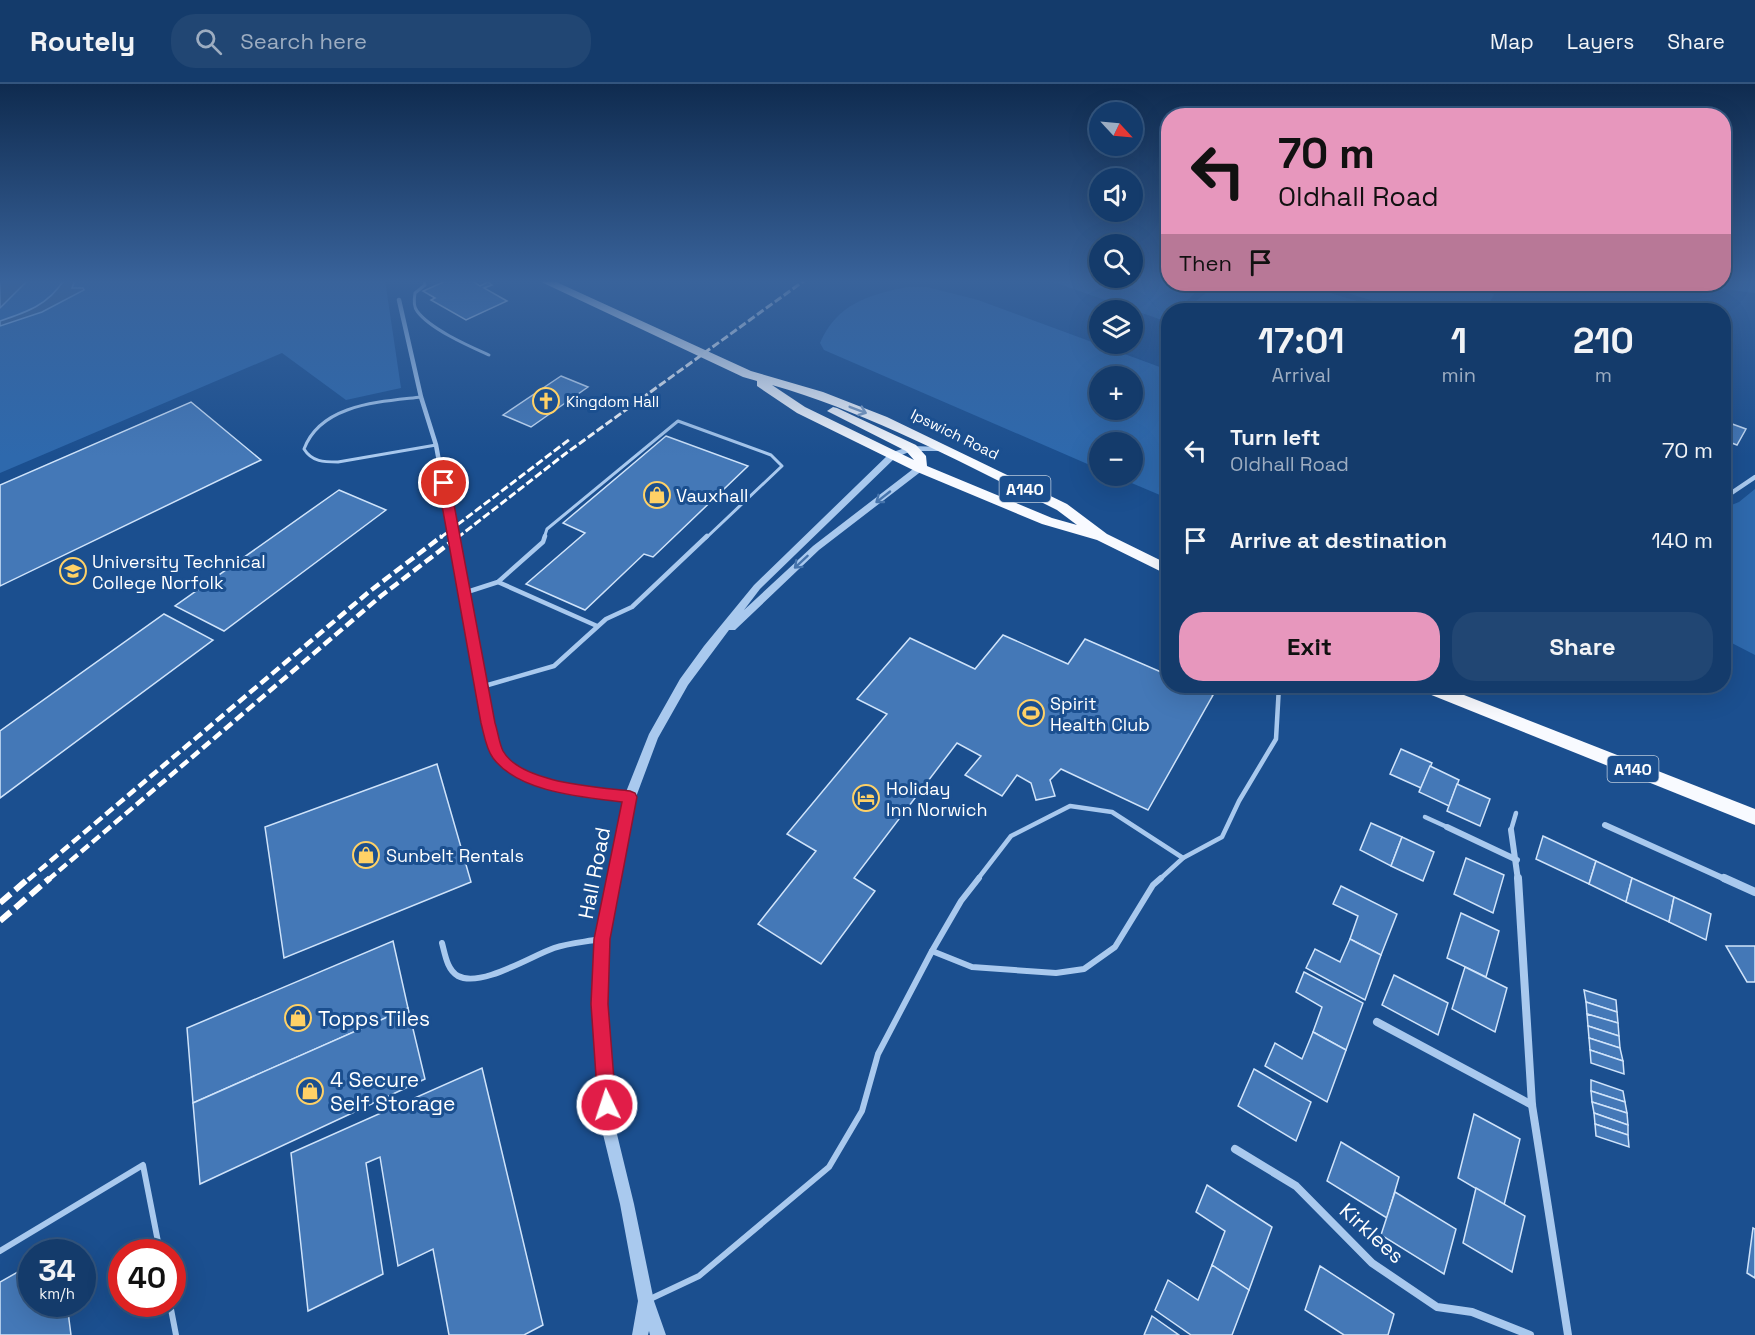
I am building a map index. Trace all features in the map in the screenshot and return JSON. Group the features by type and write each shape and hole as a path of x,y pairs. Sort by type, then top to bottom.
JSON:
{"highway":[{"name":"Ipswich Road","path":"669,338 747,374 819,395 884,420 1062,507 1102,537 1161,566"},
{"name":"Ipswich Road","path":"747,374 801,410 920,468 1047,521 1102,537"},
{"name":"Ipswich Road","path":"783,384 813,402 911,448 919,454 920,468"},
{"name":"A140","path":"1443,693 1755,817"}],"street":[{"path":"408,338 421,397 436,445 482,687 497,753 509,767 530,778 574,790 630,797"},
{"name":"Hall Road","path":"658,1335 646,1301 627,1204 608,1126 599,1004 602,939 630,797 652,737 684,682 757,586 893,455 911,448 944,449"},
{"name":"Hall Road","path":"708,649 816,548 920,468"},
{"path":"1731,493 1755,477"},
{"path":"1605,825 1755,892"},
{"path":"1447,827 1517,860"},
{"path":"1511,830 1517,860 1532,1105 1568,1335"},
{"path":"1377,1022 1532,1105"},
{"name":"Kirklees","path":"1235,1149 1296,1186 1372,1263 1437,1306 1472,1312 1530,1335"},
{"name":"Hall Road","path":"640,1335 646,1301"}],"lane":[{"path":"452,338 489,355"},
{"path":"421,397 345,410 316,427 305,438 304,449 309,457 323,462 338,462 436,445"},
{"path":"464,593 498,582 543,542 547,529 678,421 771,455 782,466 632,607 606,619 554,666 482,687"},
{"path":"498,582 597,627"},
{"path":"932,951 972,967 1056,974 1084,969 1114,947 1153,885 1183,858 1222,837 1239,801 1276,739 1279,693"},
{"path":"646,1301 699,1276 829,1167 862,1111 878,1054 932,951 961,901 1011,836 1070,806 1112,812 1183,858"},
{"path":"1511,830 1516,813"},
{"path":"1425,817 1447,827"},
{"path":"442,944 449,968 459,977 468,979 495,972 553,948 602,939"},
{"path":"0,1251 143,1165 157,1239"},
{"path":"173,1317 176,1335"}],"shaded area":[{"path":"0,338 394,338 401,388 346,400 282,353 0,473"},
{"path":"822,338 1082,338 1089,341 1089,354 1125,354 1161,367 1161,495 1139,486 1143,486 1143,432 1089,432 1089,465 824,350 820,343"},
{"path":"1755,489 1755,655 1731,643 1731,505 1739,502"}],"building":[{"name":"Kingdom Hall","path":"561,376 588,387 531,427 503,415"},
{"path":"191,402 261,460 0,586 0,485"},
{"path":"1731,424 1746,429 1737,445 1731,443"},
{"name":"Vauxhall","path":"666,436 748,466 653,557 644,554 585,610 526,584 585,533 563,523"},
{"path":"339,490 386,510 224,631 175,606"},
{"path":"164,614 213,640 0,798 0,731"},
{"name":"Holiday Inn Norwich","path":"1003,635 1068,664 1085,639 1161,672 1161,693 1208,693 1213,695 1148,810 1061,769 1050,780 1055,796 1036,800 1031,783 1017,775 1002,796 965,775 981,756 957,743 854,878 875,891 821,964 758,924 816,851 787,834 887,714 857,699 910,638 975,669"},
{"path":"1401,749 1432,763 1421,788 1390,774"},
{"name":"Sunbelt Rentals","path":"437,764 471,882 284,958 265,827"},
{"path":"1430,766 1459,780 1449,806 1419,792"},
{"path":"1457,784 1490,799 1480,826 1447,811"},
{"path":"1371,823 1402,837 1391,866 1360,850"},
{"path":"1543,836 1596,861 1589,884 1536,859"},
{"path":"1402,837 1434,852 1423,881 1391,866"},
{"path":"1466,858 1504,875 1493,913 1454,894"},
{"path":"1596,861 1632,878 1626,902 1589,884"},
{"path":"1632,878 1674,897 1669,922 1626,902"},
{"path":"1341,886 1397,914 1381,955 1350,939 1358,916 1333,904"},
{"path":"1674,897 1711,914 1706,940 1669,922"},
{"path":"1461,913 1499,931 1486,977 1447,958"},
{"path":"1350,939 1381,955 1365,1000 1306,968 1315,949 1340,962"},
{"name":"Topps Tiles","path":"393,941 408,1008 193,1103 187,1028"},
{"path":"1726,946 1755,946 1755,982 1747,982"},
{"path":"1465,967 1507,988 1495,1032 1452,1009"},
{"path":"1304,972 1363,1003 1346,1050 1313,1032 1322,1007 1296,992"},
{"path":"1394,975 1448,1003 1438,1035 1382,1005"},
{"path":"1584,990 1616,1000 1617,1012 1586,1002"},
{"path":"1586,1002 1617,1012 1618,1023 1587,1014"},
{"name":"4 Secure Self Storage","path":"408,1008 425,1079 200,1184 193,1103"},
{"path":"1587,1014 1618,1023 1619,1036 1588,1026"},
{"path":"1588,1026 1619,1036 1620,1048 1589,1038"},
{"path":"1313,1032 1346,1050 1327,1102 1265,1066 1275,1043 1302,1059"},
{"path":"1589,1038 1620,1048 1623,1061 1590,1050"},
{"path":"1590,1050 1623,1061 1624,1074 1591,1063"},
{"path":"482,1068 543,1325 524,1335 449,1335 433,1249 398,1266 380,1157 366,1163 383,1274 308,1311 291,1153"},
{"path":"1254,1069 1311,1102 1296,1141 1238,1106"},
{"path":"1591,1080 1623,1091 1625,1102 1591,1091"},
{"path":"1591,1091 1625,1102 1627,1113 1592,1102"},
{"path":"1592,1102 1627,1113 1628,1125 1594,1113"},
{"path":"1594,1113 1628,1125 1628,1135 1595,1124"},
{"path":"1474,1114 1520,1139 1504,1205 1458,1178"},
{"path":"1595,1124 1628,1135 1629,1147 1596,1136"},
{"path":"1341,1142 1399,1177 1387,1218 1327,1181"},
{"path":"1207,1185 1272,1227 1249,1290 1212,1265 1225,1231 1196,1212"},
{"path":"1476,1188 1525,1216 1512,1272 1463,1243"},
{"path":"1395,1192 1456,1229 1444,1274 1381,1235"},
{"path":"1753,1228 1755,1229 1755,1278 1747,1273"},
{"path":"1212,1265 1249,1290 1232,1335 1191,1335 1155,1310 1168,1280 1198,1300"},
{"path":"1320,1266 1394,1314 1388,1335 1344,1335 1305,1310"},
{"path":"18,1272 18,1317 69,1317 71,1335 0,1335 0,1282"},
{"path":"1152,1316 1179,1335 1144,1335"}],"railway":[{"path":"457,538 565,454 724,338"},
{"path":"440,538 570,439"},
{"path":"28,880 370,591 442,536"},
{"path":"48,880 381,596 459,536"},
{"path":"0,903 29,878"},
{"path":"0,921 50,878"}],"place":[{"name":"Kingdom Hall","path":"546,401"},
{"name":"Vauxhall","path":"657,495"},
{"name":"University Technical College Norfolk","path":"73,571"},
{"name":"Spirit Health Club","path":"1031,713"},
{"name":"Holiday Inn Norwich","path":"866,798"},
{"name":"Sunbelt Rentals","path":"366,855"},
{"name":"Topps Tiles","path":"298,1018"},
{"name":"4 Secure Self Storage","path":"310,1091"}],"route":[{"path":"444,483 488,723 497,753 509,767 530,778 574,790 630,797 602,939 599,1004 607,1105"}]}
